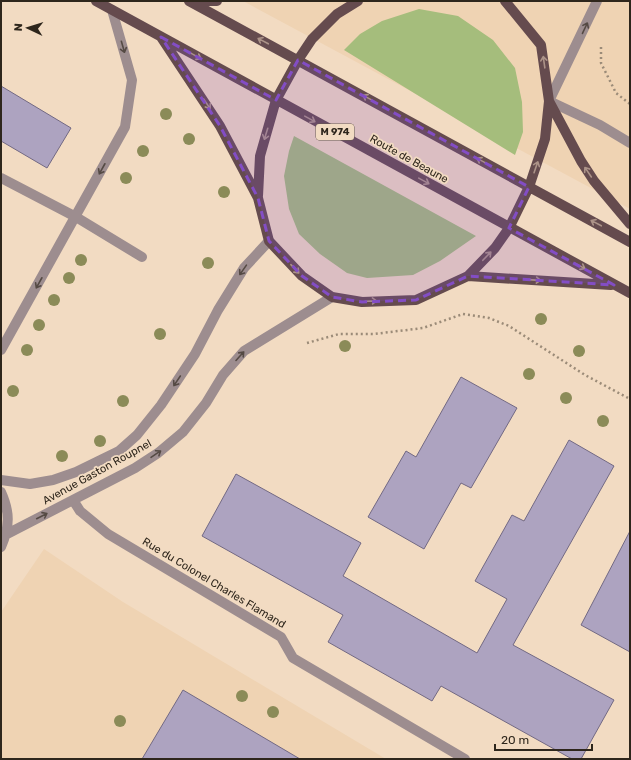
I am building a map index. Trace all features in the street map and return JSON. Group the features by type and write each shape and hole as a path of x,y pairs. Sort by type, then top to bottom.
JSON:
{"main road":[{"name":"Route de Beaune","path":"96,1 508,228 630,293"},
{"path":"189,1 217,1"},
{"path":"189,1 630,242"},
{"name":"Route de Beaune","path":"258,198 260,156 276,100 298,60 312,39 337,14 358,1"},
{"name":"Route de Beaune","path":"162,37 216,117 258,198 269,240 302,276 332,297 362,302 416,300 468,276 495,248 508,228 529,187 545,139 549,101 541,45 505,1"},
{"path":"549,101 581,161 594,181 630,224"},
{"path":"468,276 614,285"}],"street":[{"path":"597,1 549,101 600,125 630,143"},
{"path":"1,350 125,127 132,80 112,10"},
{"path":"1,178 76,217 142,257"},
{"name":"Avenue Gaston Roupnel","path":"1,480 30,484 54,480 76,472 119,451 137,435 161,405 195,354 218,310 244,268 269,240"},
{"name":"Avenue Gaston Roupnel","path":"7,534 135,468 158,453 183,432 206,403 223,375 244,351 332,297"},
{"path":"1,492 6,504 8,518 7,534 1,547"},
{"name":"Rue du Colonel Charles Flamand","path":"73,500 84,514 108,534 281,637 293,658 465,759"}],"path":[{"path":"601,42 601,63 616,93 630,104"},
{"path":"307,343 339,334 374,334 423,328 463,314 489,318 509,326 584,375 630,399"}],"highlighted area":[{"path":"161,37 276,100 298,60 529,187 509,228 614,285 468,276 416,300 362,302 332,297 302,276 269,241 258,198 220,126"}],"shaded area":[{"path":"243,1 630,1 630,209"},
{"path":"44,549 123,602 386,759 1,759 1,612"}],"green space":[{"path":"419,9 458,16 493,40 515,68 522,102 523,132 515,155 344,50 360,34 382,21"},
{"path":"294,136 476,236 440,261 413,275 367,278 347,273 320,254 299,234 289,209 284,176 289,151"}],"building":[{"path":"1,86 71,128 47,168 1,141"},
{"path":"461,377 517,408 471,488 461,483 424,549 368,517 406,451 416,457"},
{"path":"569,440 614,466 513,645 614,700 581,759 572,759 441,686 432,701 328,642 343,615 202,536 236,474 361,543 343,576 477,653 507,599 475,581 512,515 524,521"},
{"path":"630,531 630,652 581,625"},
{"path":"183,690 300,759 142,759"}]}
